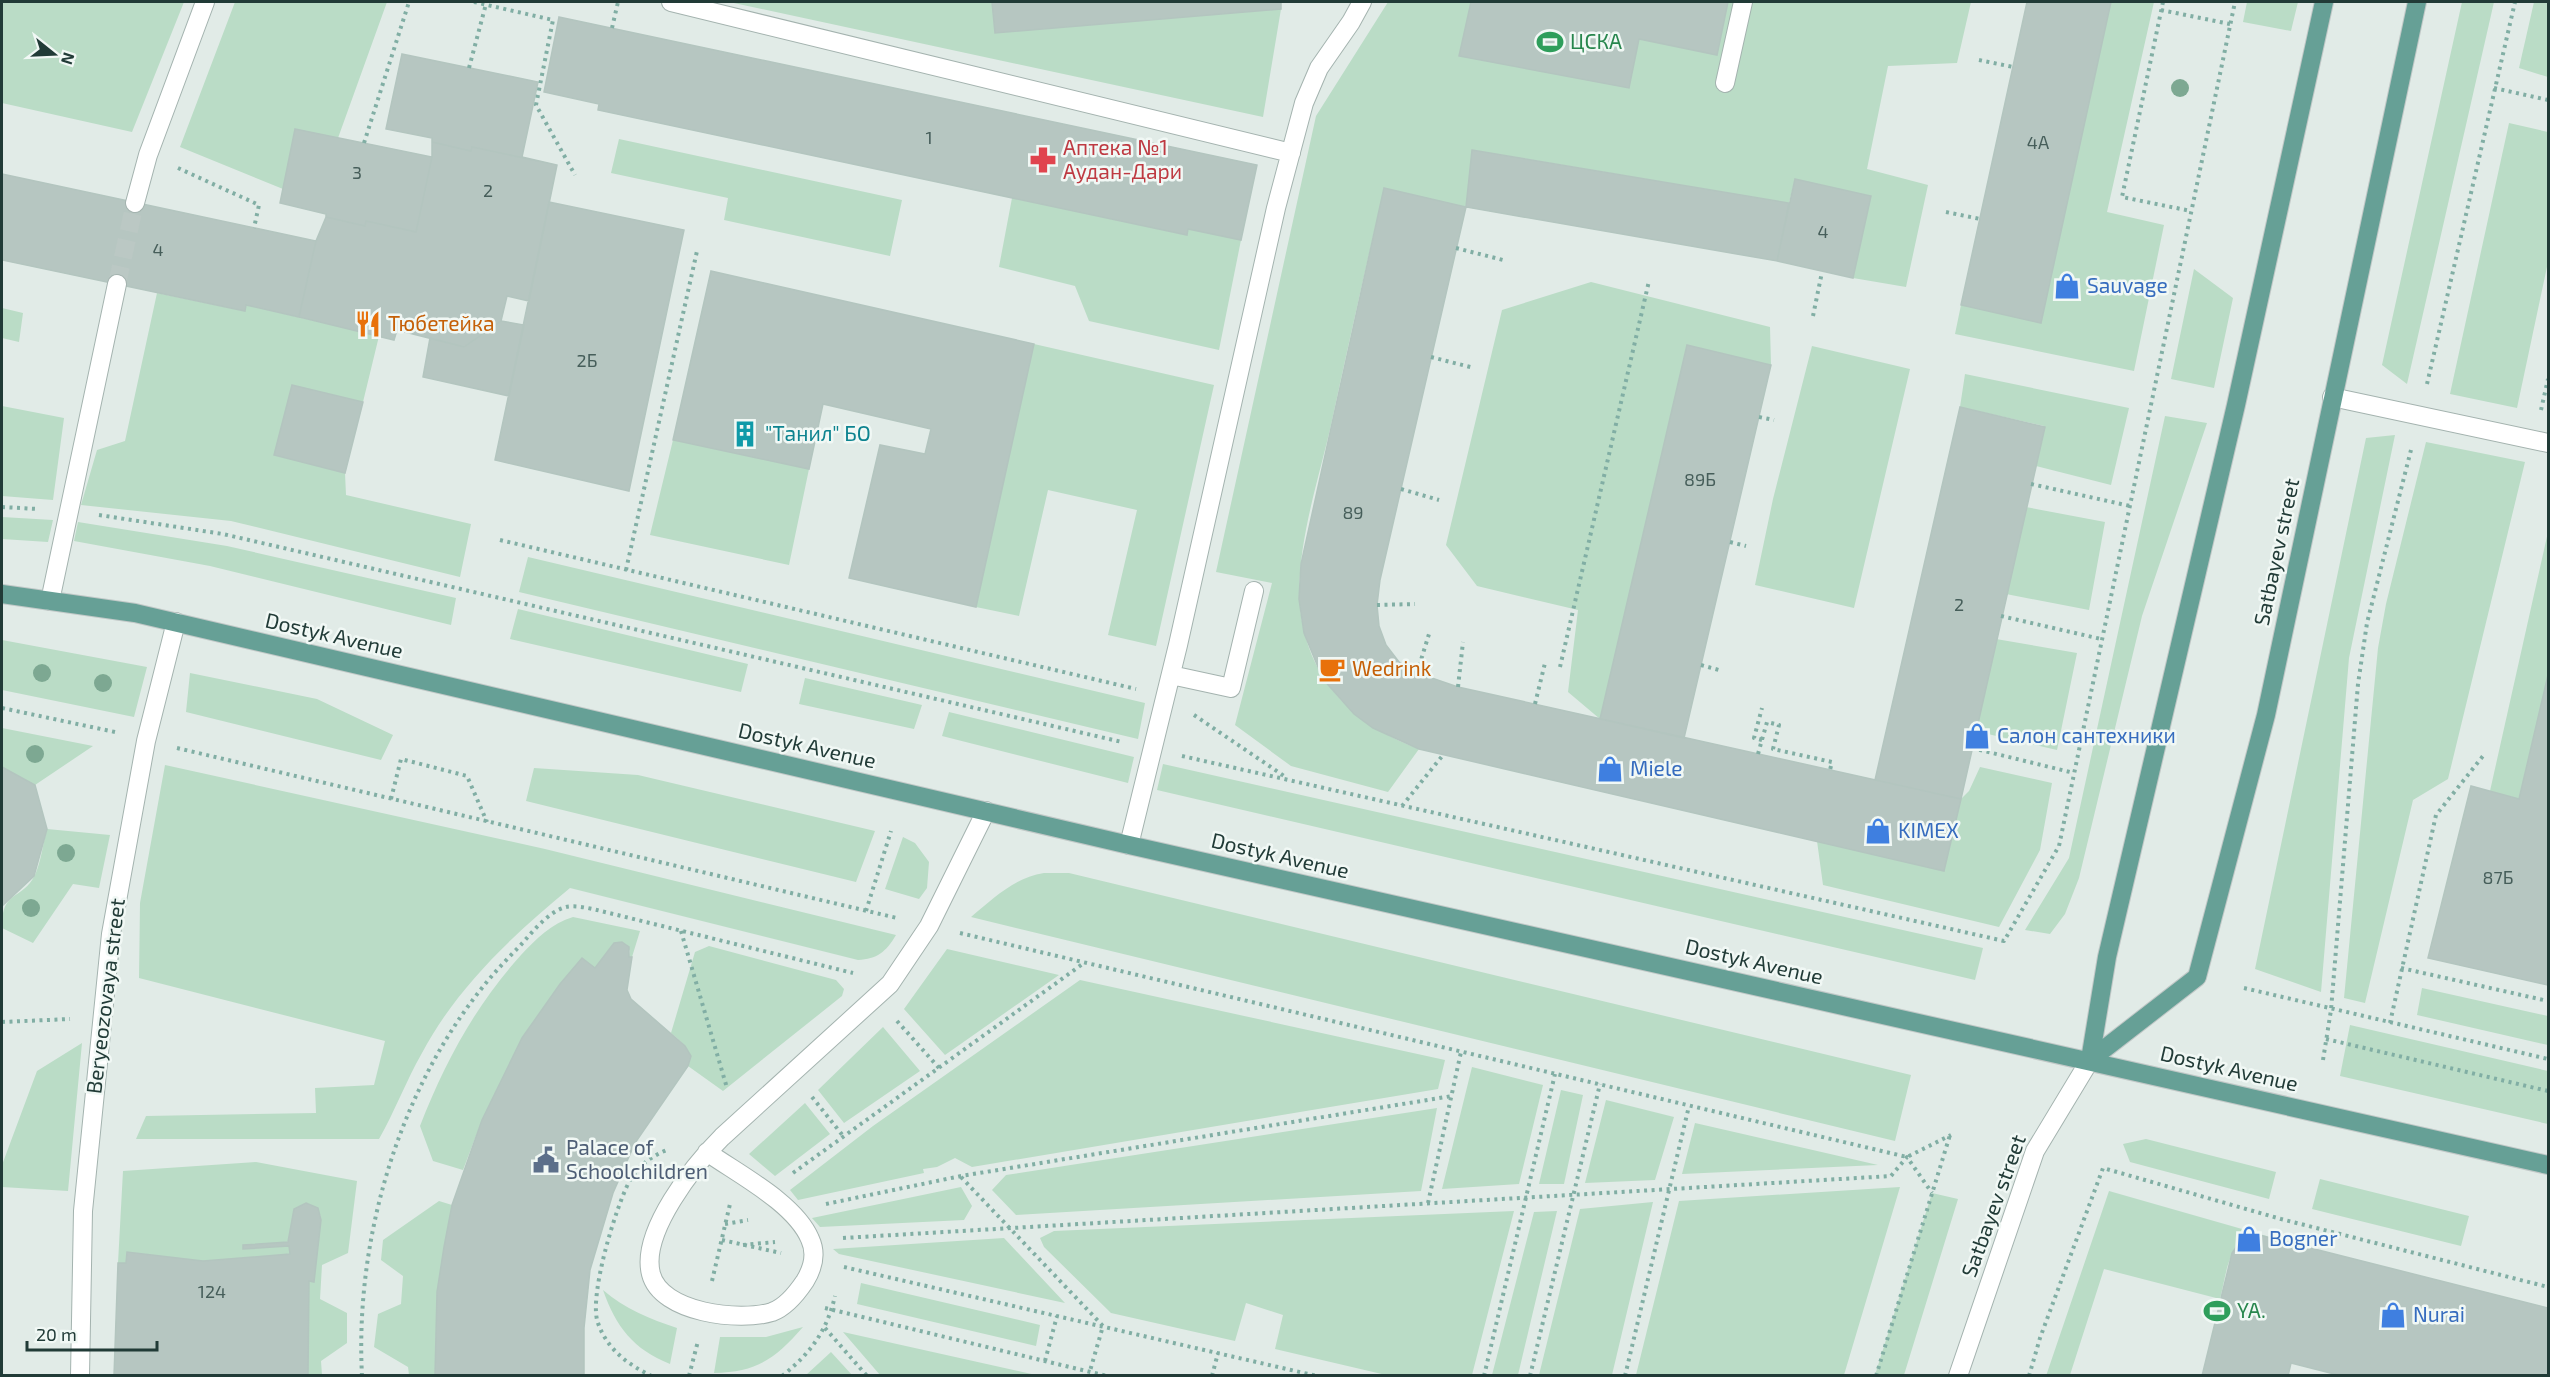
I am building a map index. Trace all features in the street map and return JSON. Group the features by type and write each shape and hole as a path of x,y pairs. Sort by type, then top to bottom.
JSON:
{"main road":[{"name":"Satbayev street","path":"2090,1060 2107,957 2236,405 2324,2"},
{"name":"Satbayev street","path":"2090,1060 2198,977 2266,715 2417,2"},
{"name":"Dostyk Avenue","path":"2,594 135,613 176,622 1129,845 2090,1060 2548,1166"}],"street":[{"path":"135,203 148,155 205,2"},
{"path":"671,2 1291,153"},
{"path":"1129,845 1171,675 1237,374 1304,103 1319,68 1362,2"},
{"path":"1725,82 1743,2"},
{"path":"50,601 117,284"},
{"path":"2332,397 2548,443"},
{"path":"1171,675 1230,688 1254,591"},
{"name":"Beryeozovaya street","path":"80,1376 83,1211 111,934 146,741 176,622"},
{"path":"707,1152 790,1212 811,1240 814,1260 811,1272 789,1300 772,1312 745,1316 705,1311 686,1306 659,1288 651,1275 650,1262 665,1213 682,1184 707,1152 876,997 908,959 929,926 986,811"},
{"name":"Satbayev street","path":"1958,1376 2035,1151 2090,1060"}],"path":[{"path":"364,143 409,2"},
{"path":"474,2 553,20 536,105 575,175"},
{"path":"612,28 618,2"},
{"path":"2163,2 2122,197 2191,211"},
{"path":"2,507 68,511 223,534 1151,749 2004,941 2059,846 2235,2"},
{"path":"2322,1060 2331,1010 2358,684 2367,623 2420,416 2515,2"},
{"path":"469,68 486,4"},
{"path":"2161,10 2230,24"},
{"path":"1979,60 2013,67"},
{"path":"2494,88 2548,100"},
{"path":"148,155 259,205 254,228"},
{"path":"1946,212 1980,219"},
{"path":"1456,248 1503,260"},
{"path":"626,570 697,251"},
{"path":"1813,316 1822,272"},
{"path":"1560,667 1649,281"},
{"path":"1431,357 1474,368"},
{"path":"1759,417 1774,420"},
{"path":"2031,484 2130,506"},
{"path":"1401,489 1439,500"},
{"path":"500,540 1165,696 1289,780"},
{"path":"1730,542 1746,546"},
{"path":"1377,605 1415,604"},
{"path":"2001,616 2102,639"},
{"path":"1417,673 1429,634"},
{"path":"1458,687 1463,642"},
{"path":"1536,704 1545,663"},
{"path":"1701,665 1719,670"},
{"path":"2,708 1907,1157 1932,1192"},
{"path":"1762,708 1754,738 1762,740"},
{"path":"1758,754 1767,722 1779,725 1773,749 1832,762 1830,770"},
{"path":"1972,748 2074,773"},
{"path":"1402,806 1443,754"},
{"path":"2390,1023 2436,815 2483,756"},
{"path":"391,799 401,759 468,776 487,822"},
{"path":"866,911 891,831"},
{"path":"362,1376 365,1290 372,1236 385,1176 431,1064 464,1009 508,958 553,914 566,907 597,910 853,973 939,1068"},
{"path":"681,931 737,1123"},
{"path":"766,1193 1085,963"},
{"path":"2401,968 2548,1001"},
{"path":"2244,988 2548,1059"},
{"path":"2,1022 101,1018"},
{"path":"2326,1039 2548,1091"},
{"path":"1428,1203 1461,1052"},
{"path":"793,1074 844,1137"},
{"path":"1484,1376 1555,1074"},
{"path":"1530,1376 1600,1084"},
{"path":"790,1212 961,1176 1452,1096"},
{"path":"1625,1376 1689,1106"},
{"path":"811,1240 1891,1176 1907,1157 1950,1135 1876,1376"},
{"path":"2030,1376 2040,1338 2103,1168 2281,1219 2548,1287"},
{"path":"689,1376 737,1173"},
{"path":"961,1176 1102,1326"},
{"path":"722,1240 1317,1376"},
{"path":"840,1278 843,1267"},
{"path":"782,1376 810,1352 825,1328 837,1288"},
{"path":"789,1300 1107,1376"},
{"path":"1045,1361 1057,1316"},
{"path":"597,1321 619,1355 637,1369 652,1376"},
{"path":"1090,1371 1102,1326"},
{"path":"825,1328 867,1376"},
{"path":"1212,1376 1218,1353"},
{"path":"1281,1376 1283,1368"}],"green space":[{"path":"2,2 184,2 132,132 2,103"},
{"path":"235,2 387,2 338,138 295,129 283,189 180,147"},
{"path":"729,2 992,2 995,33 1281,9 1263,117"},
{"path":"1388,2 1971,2 1957,63 1888,66 1867,169 1928,185 1906,287 1853,278 1871,196 1795,179 1789,203 1473,150 1466,207 1384,189 1306,530 1302,557 1300,610 1312,656 1333,691 1363,719 1399,741 1419,749 1388,792 1291,766 1235,725 1272,583 1216,572 1316,116"},
{"path":"2111,2 2154,2 2107,212 2164,225 2134,371 1955,334 1961,305 2041,322"},
{"path":"2247,2 2298,2 2291,31 2243,22"},
{"path":"2462,2 2494,2 2407,384 2382,365"},
{"path":"2534,2 2548,2 2548,77 2519,68"},
{"path":"2509,123 2548,132 2548,262 2517,408 2450,394"},
{"path":"619,139 902,200 890,256 724,220 728,198 611,173"},
{"path":"1012,198 1186,235 1188,229 1241,240 1219,350 1089,321 1075,286 999,267"},
{"path":"2194,269 2233,298 2214,388 2171,379"},
{"path":"1591,282 1770,327 1771,365 1687,345 1600,719 1568,692 1578,610 1477,586 1446,545 1502,310"},
{"path":"157,293 244,311 246,305 379,336 363,402 292,385 274,455 345,473 346,495 471,524 460,577 231,521 81,505 97,450 125,441"},
{"path":"2,308 23,313 19,342 2,338"},
{"path":"1034,344 1214,385 1156,646 1108,635 1137,510 1048,490 1019,616 976,607"},
{"path":"1812,346 1910,369 1854,608 1755,585 1773,499"},
{"path":"1965,374 2129,408 2111,485 2036,466 2044,426 1960,407"},
{"path":"2,406 64,418 53,500 2,496"},
{"path":"2165,416 2207,423 2142,616 2079,878 2065,914 2050,934 2025,930 2069,858"},
{"path":"2395,435 2349,658 2321,992 2255,969 2366,438"},
{"path":"673,440 809,469 789,565 650,535"},
{"path":"2426,442 2525,462 2448,779 2413,800 2365,1003 2344,998 2378,648 2386,604"},
{"path":"2026,507 2105,522 2089,610 2006,594"},
{"path":"2,517 53,520 48,542 2,539"},
{"path":"78,522 227,546 456,598 451,625 210,566 74,541"},
{"path":"2548,532 2548,675 2519,799 2490,791"},
{"path":"528,557 1145,703 1138,739 519,592"},
{"path":"518,609 748,664 741,692 510,639"},
{"path":"1996,639 2077,653 2057,750 1975,731"},
{"path":"2,640 147,667 134,717 2,690"},
{"path":"190,673 317,699 393,735 381,760 186,712"},
{"path":"805,678 922,705 914,729 799,704"},
{"path":"949,712 1134,757 1128,783 942,736"},
{"path":"2,728 93,746 35,785 2,767"},
{"path":"1163,764 1983,948 1975,980 1157,790"},
{"path":"165,765 545,849 896,935 880,954 858,960 570,888 507,943 452,1006 422,1053 379,1139 136,1139 146,1116 316,1113 315,1088 374,1085 385,1041 139,978 140,903"},
{"path":"1980,767 2052,783 2040,850 1999,927 1823,885 1817,841 1943,871 1961,799 1969,791"},
{"path":"534,768 638,775 875,831 856,882 526,801"},
{"path":"47,829 110,835 99,888 73,884 33,943 2,928 3,916 9,901 30,883 35,875"},
{"path":"903,837 915,843 929,862 927,888 919,899 885,889"},
{"path":"1044,873 1069,873 1911,1075 1895,1141 971,917 1014,884"},
{"path":"573,917 640,931 632,957 629,957 630,951 626,944 614,943 595,968 560,984 522,1038 482,1120 463,1170 433,1161 420,1126 440,1079 475,1015 504,974 521,955 551,927"},
{"path":"709,946 836,980 844,989 842,996 723,1091 688,1066 690,1056 688,1051 683,1043 671,1033 695,952"},
{"path":"947,949 1059,975 945,1055 904,1009"},
{"path":"1080,980 1445,1060 1438,1089 972,1167 955,1158 937,1167 923,1169 924,1173 798,1200 790,1190 873,1126"},
{"path":"2422,988 2548,1016 2548,1045 2417,1015"},
{"path":"2350,1025 2548,1071 2548,1124 2340,1076"},
{"path":"883,1027 920,1071 844,1123 818,1090"},
{"path":"82,1043 68,1191 2,1187 2,1165 37,1071"},
{"path":"1472,1067 1543,1085 1519,1184 1442,1189"},
{"path":"1561,1090 1583,1095 1564,1184 1539,1184"},
{"path":"1606,1100 1674,1117 1655,1180 1585,1183"},
{"path":"805,1103 830,1134 775,1176 749,1154"},
{"path":"1437,1108 1421,1191 1016,1215 992,1190 1006,1175"},
{"path":"1695,1123 1878,1165 1682,1174"},
{"path":"2146,1139 2276,1172 2269,1199 2130,1162 2123,1144"},
{"path":"256,1162 357,1181 348,1253 322,1265 320,1299 347,1313 347,1343 321,1361 322,1375 308,1375 309,1281 313,1282 321,1220 317,1208 312,1205 306,1203 294,1209 289,1240 286,1243 243,1245 243,1249 289,1246 290,1254 203,1261 127,1252 126,1263 118,1263 123,1171"},
{"path":"2320,1179 2469,1216 2461,1246 2312,1209"},
{"path":"961,1187 972,1206 964,1220 820,1227 812,1218"},
{"path":"1900,1187 1844,1375 1636,1375 1679,1201"},
{"path":"2109,1191 2270,1237 2256,1237 2238,1246 2228,1264 2220,1299 2104,1269 2070,1375 2046,1376"},
{"path":"1932,1193 1958,1199 1904,1375 1875,1375"},
{"path":"439,1201 452,1205 437,1292 435,1375 409,1375 408,1367 374,1347 378,1314 401,1304 403,1276 381,1260 383,1240"},
{"path":"1653,1202 1612,1375 1539,1375 1580,1209"},
{"path":"1514,1211 1472,1375 1386,1375 1275,1349 1283,1315 1246,1303 1235,1341 1111,1313 1044,1247 1040,1238 1054,1231"},
{"path":"1557,1211 1518,1375 1492,1375 1534,1212"},
{"path":"1004,1238 1065,1303 839,1254 833,1249"},
{"path":"861,1283 1040,1325 1036,1346 857,1304"},
{"path":"603,1290 638,1313 677,1328 670,1364 636,1344 620,1326"},
{"path":"803,1327 783,1348 764,1362 742,1370 714,1373 720,1337 766,1337"},
{"path":"843,1332 1036,1375 880,1375"},
{"path":"831,1352 852,1375 806,1375"}],"building":[{"path":"992,2 1281,2 1281,9 995,33"},
{"name":"ЦСКА","path":"1471,2 1728,2 1717,55 1639,39 1629,88 1459,56"},
{"path":"2027,2 2111,2 2041,323 1961,305"},
{"path":"559,17 1257,165 1241,240 1188,229 1187,235 598,110 599,104 544,92"},
{"path":"402,54 538,82 522,157 557,165 529,301 507,296 501,321 464,347 397,330 394,340 299,317 316,241 326,217 365,226 366,221 416,232 432,157 432,138 386,129"},
{"path":"295,129 432,157 416,232 366,221 365,226 280,203"},
{"path":"432,142 471,151 472,147 557,165 529,301 507,296 501,321 464,347 397,330 394,340 299,317 316,241 326,217 365,226 366,221 416,232 432,157"},
{"path":"1472,150 1789,203 1777,261 1466,207"},
{"path":"2,174 316,241 299,317 246,305 245,311 2,260"},
{"path":"1795,179 1871,196 1853,278 1777,261"},
{"path":"1384,188 1466,207 1380,580 1377,605 1379,626 1386,645 1399,662 1417,673 1458,687 1961,799 1944,871 1419,749 1373,728 1354,714 1323,679 1304,633 1299,599 1301,564"},
{"path":"549,202 684,230 629,491 495,460"},
{"name":"\"Танил\" БО","path":"711,271 1034,344 976,607 849,578 880,445 925,454 931,429 823,404 809,469 673,440"},
{"path":"501,321 524,325 509,396 423,377 430,338 464,347"},
{"path":"1687,345 1771,365 1684,738 1600,719"},
{"path":"292,385 363,402 345,473 274,455"},
{"path":"1960,407 2045,427 1961,799 1875,780"},
{"path":"2548,675 2548,985 2428,958 2471,786 2519,799"},
{"path":"2,767 35,785 47,829 34,876 2,906"},
{"name":"Palace of Schoolchildren","path":"622,942 629,947 629,957 632,957 627,990 631,999 685,1046 691,1056 688,1066 635,1143 613,1193 590,1270 584,1328 584,1376 435,1376 437,1292 444,1247 452,1205 482,1120 522,1038 560,984 582,958 595,968 614,943"},
{"path":"306,1203 318,1208 321,1220 314,1282 309,1281 308,1376 114,1376 118,1263 126,1263 127,1252 203,1261 290,1254 289,1246 243,1249 243,1245 288,1242 294,1209"},
{"path":"2259,1235 2548,1308 2548,1376 2342,1376 2291,1363 2288,1376 2202,1376 2232,1253 2239,1243"}],"tunnel":[{"path":"117,284 135,203"}],"place":[{"name":"ЦСКА","path":"1550,42"},
{"name":"Аптека №1 Аудан-Дари","path":"1043,160"},
{"name":"Sauvage","path":"2067,286"},
{"name":"Тюбетейка","path":"368,324"},
{"name":"\"Танил\" БО","path":"745,434"},
{"name":"Wedrink","path":"1332,669"},
{"name":"Салон сантехники","path":"1977,736"},
{"name":"Miele","path":"1610,769"},
{"name":"KIMEX","path":"1878,831"},
{"name":"Palace of Schoolchildren","path":"546,1160"},
{"name":"Bogner","path":"2249,1239"},
{"name":"YA.","path":"2217,1311"},
{"name":"Nurai","path":"2393,1315"}]}
